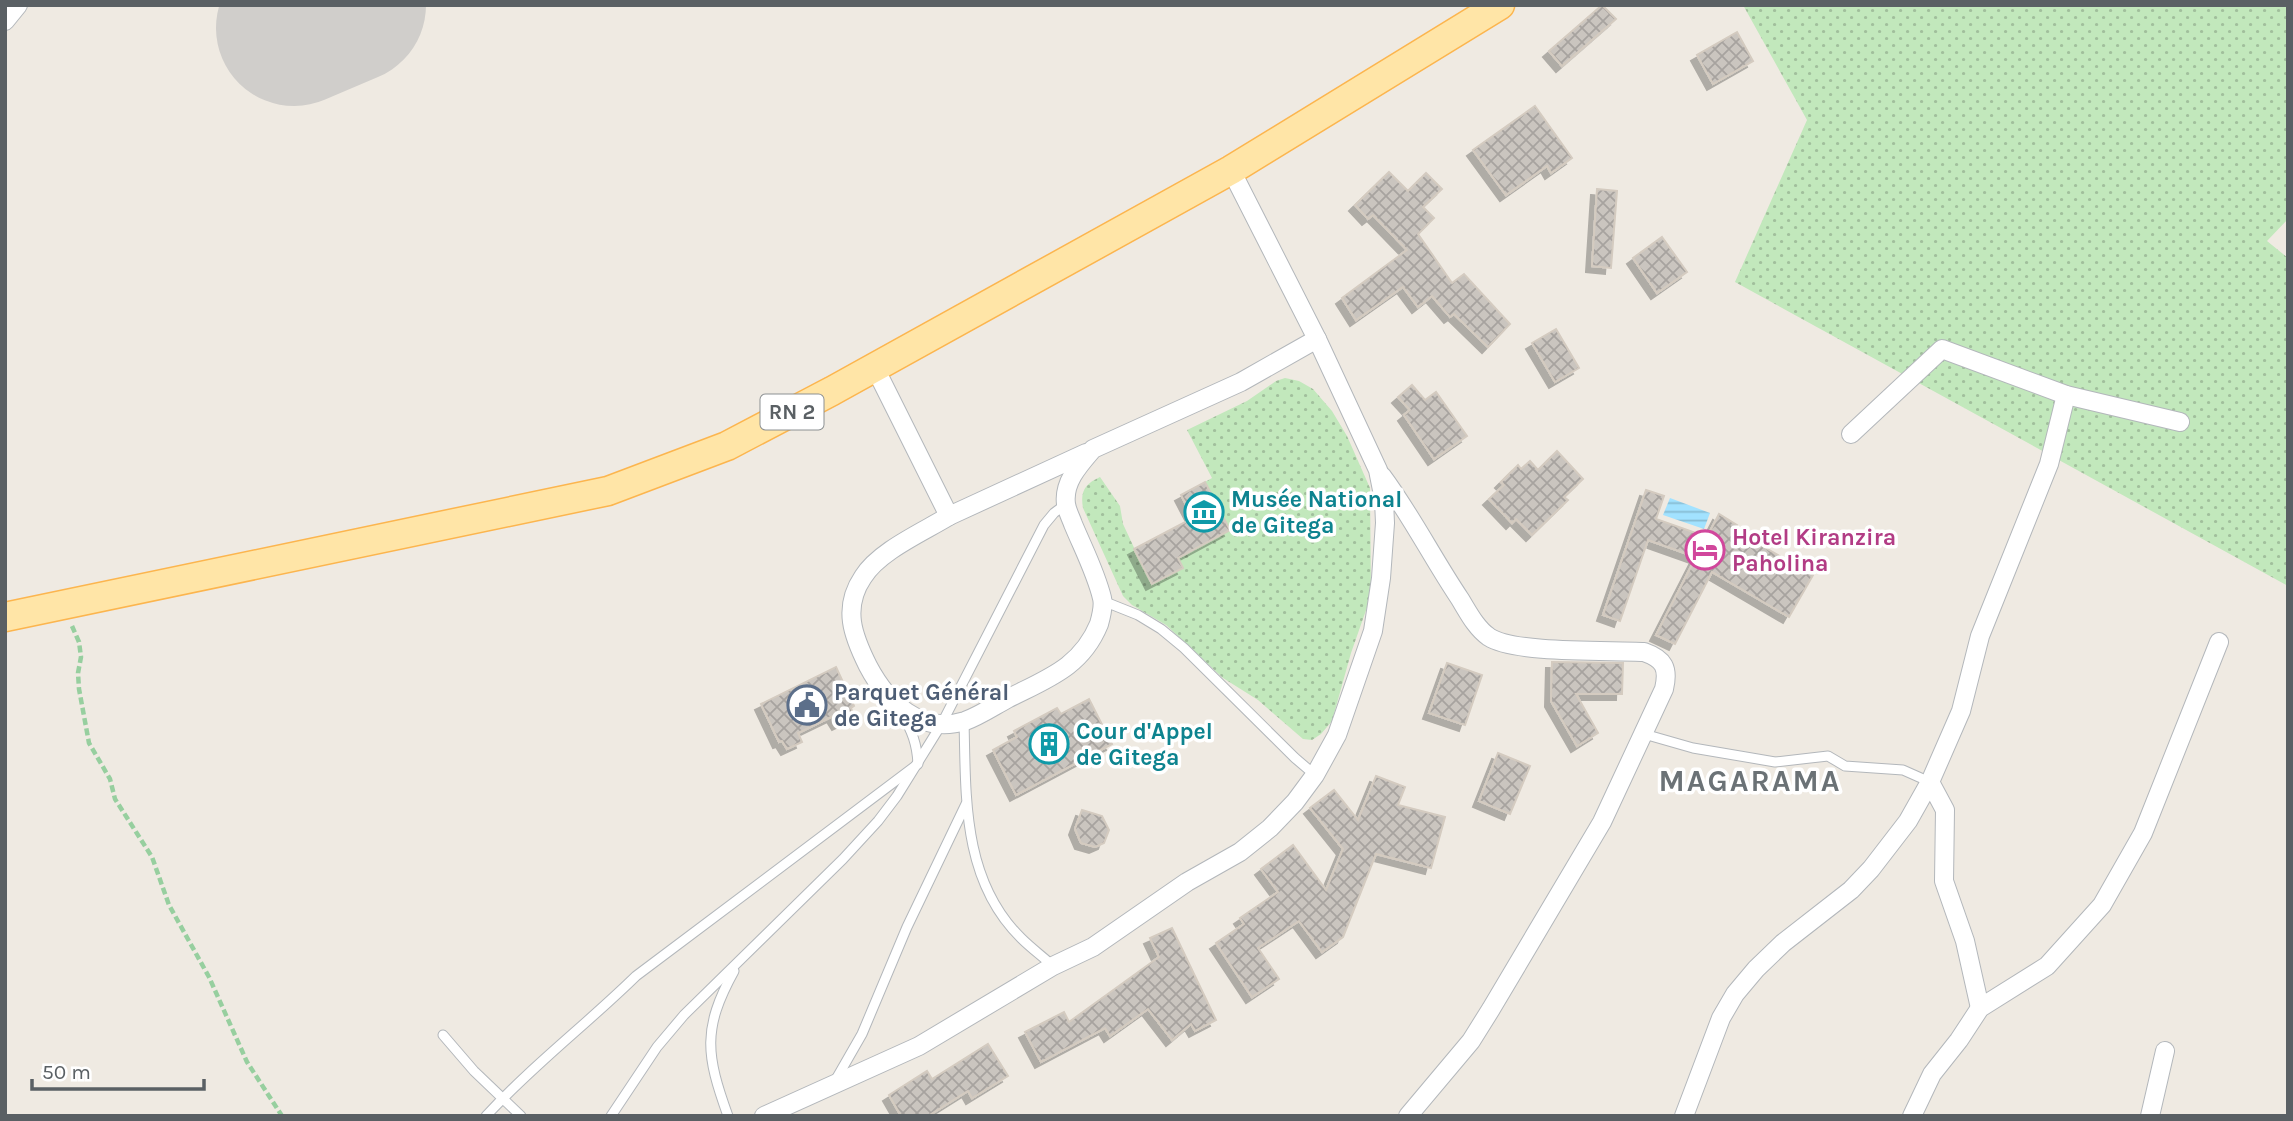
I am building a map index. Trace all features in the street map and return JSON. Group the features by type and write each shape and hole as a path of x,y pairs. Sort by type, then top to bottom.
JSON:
{"main road":[{"name":"RN 2","path":"5,617 608,491 727,446 874,368 1231,170 1500,5"}],"street":[{"path":"5,22 18,5"},
{"path":"1231,170 1317,338 1378,471 1403,504 1442,573 1478,628 1490,638 1531,648 1644,652 1655,656 1663,664 1667,677 1664,690 1602,822 1471,1041 1408,1116"},
{"path":"1093,449 1076,468 1067,486 1066,504 1103,601 1101,619 1093,639 1080,657 1063,671 964,721 940,724 917,720 898,707 878,685 855,641 851,621 853,596 863,576 878,559 949,516 1093,449 1241,382 1317,338"},
{"path":"1851,434 1942,349 2066,395 2180,422"},
{"path":"874,368 949,516"},
{"path":"1684,1116 1721,1018 1735,994 1783,943 1851,890 1871,869 1909,821 1930,782 1961,711 1980,636 2049,464 2066,395"},
{"path":"764,1116 919,1046 1053,966 1093,947 1187,882 1240,852 1295,802 1315,775 1337,736 1373,631 1385,523 1378,471"},
{"path":"1912,1116 1932,1074 1980,1008 2047,966 2102,905 2143,833 2219,642"},
{"path":"1930,782 1945,810 1944,881 1965,941 1980,1008"},
{"path":"2150,1116 2165,1051"}],"lane":[{"path":"611,1116 657,1047 684,1015 843,859 878,821 918,764 1044,525 1066,504"},
{"path":"1103,601 1138,615 1169,635 1315,775"},
{"path":"898,707 917,747 918,764"},
{"path":"964,721 966,803 975,858 985,887 1000,913 1020,937 1053,966"},
{"path":"1644,734 1693,748 1774,762 1828,756 1845,766 1903,770 1930,782"},
{"path":"486,1116 524,1076 596,1015 636,976 918,764"},
{"path":"832,1085 862,1034 907,927 966,803"},
{"path":"728,1116 719,1089 709,1040 715,1010 740,960"},
{"path":"443,1035 474,1071 521,1116"}],"path":[{"path":"64,606 79,642 79,689 89,743 110,779 115,799 152,857 169,905 209,977 247,1062 282,1116"}],"green space":[{"path":"1743,5 2288,5 2288,219 2267,241 2288,258 2288,586 1735,282 1807,120"},
{"path":"1285,378 1299,381 1313,389 1332,411 1347,436 1370,488 1371,596 1351,653 1332,721 1312,740 1303,739 1258,700 1223,678 1166,625 1132,605 1123,596 1082,502 1085,489 1100,477 1120,506 1123,524 1151,584 1183,568 1178,558 1230,530 1205,482 1212,478 1187,430 1247,401"}],"water":[{"path":"1670,498 1710,513 1704,529 1663,515"}],"building":[{"path":"1602,5 1616,19 1562,66 1549,51"},
{"path":"1737,32 1753,61 1713,84 1697,55"},
{"path":"1535,106 1572,158 1551,173 1547,166 1506,195 1473,150"},
{"path":"1389,172 1408,191 1426,173 1442,189 1423,207 1434,218 1418,234 1452,283 1464,274 1510,324 1488,347 1454,314 1450,317 1432,296 1418,307 1403,287 1356,320 1342,298 1407,250 1373,215 1368,219 1355,205"},
{"path":"1597,189 1617,191 1611,268 1592,266"},
{"path":"1662,237 1687,272 1657,293 1633,258"},
{"path":"1556,329 1579,368 1555,382 1532,343"},
{"path":"1412,385 1425,400 1436,392 1467,436 1434,459 1404,415 1410,410 1398,397"},
{"path":"1557,451 1583,479 1564,497 1568,500 1532,535 1516,519 1512,523 1489,499 1504,485 1501,482 1518,465 1521,469 1530,461 1538,470"},
{"path":"1205,482 1230,530 1178,558 1183,568 1152,584 1134,549 1193,518 1181,495"},
{"path":"1646,490 1664,496 1656,519 1707,537 1719,514 1737,525 1734,530 1813,575 1789,617 1712,572 1675,644 1656,635 1696,557 1648,540 1620,621 1603,615"},
{"path":"1552,662 1623,663 1622,694 1576,694 1598,733 1577,746 1551,701"},
{"path":"1447,663 1482,675 1465,725 1429,713"},
{"path":"836,667 854,706 851,708 854,716 838,724 833,716 798,733 802,742 787,749 782,741 779,742 761,704"},
{"path":"1089,699 1112,744 1016,795 993,750 1017,737 1014,731 1057,708 1061,714"},
{"path":"1498,753 1530,766 1510,814 1479,801"},
{"path":"1376,776 1405,787 1398,805 1445,817 1431,868 1376,854 1343,937 1322,952 1299,921 1258,948 1279,979 1252,997 1216,943 1244,924 1240,918 1278,892 1261,869 1293,845 1326,890 1343,849 1310,808 1334,790 1358,820"},
{"path":"1082,810 1102,816 1109,830 1104,843 1095,847 1081,843 1075,829"},
{"path":"1172,928 1216,1020 1195,1031 1191,1024 1172,1040 1148,1009 1110,1036 1105,1028 1041,1062 1025,1032 1064,1012 1069,1022 1159,957 1150,938"},
{"path":"988,1044 1008,1076 972,1098 968,1091 928,1116 901,1116 889,1095 927,1071 932,1079"}],"runway":[{"path":"294,28 348,5"}],"place":[{"name":"Musée National de Gitega","path":"1204,512"},
{"name":"Hotel Kiranzira Paholina","path":"1705,550"},
{"name":"Parquet Général de Gitega","path":"807,705"},
{"name":"Cour d'Appel de Gitega","path":"1049,744"}],"district":[{"name":"MAGARAMA","path":"1750,781"}]}
